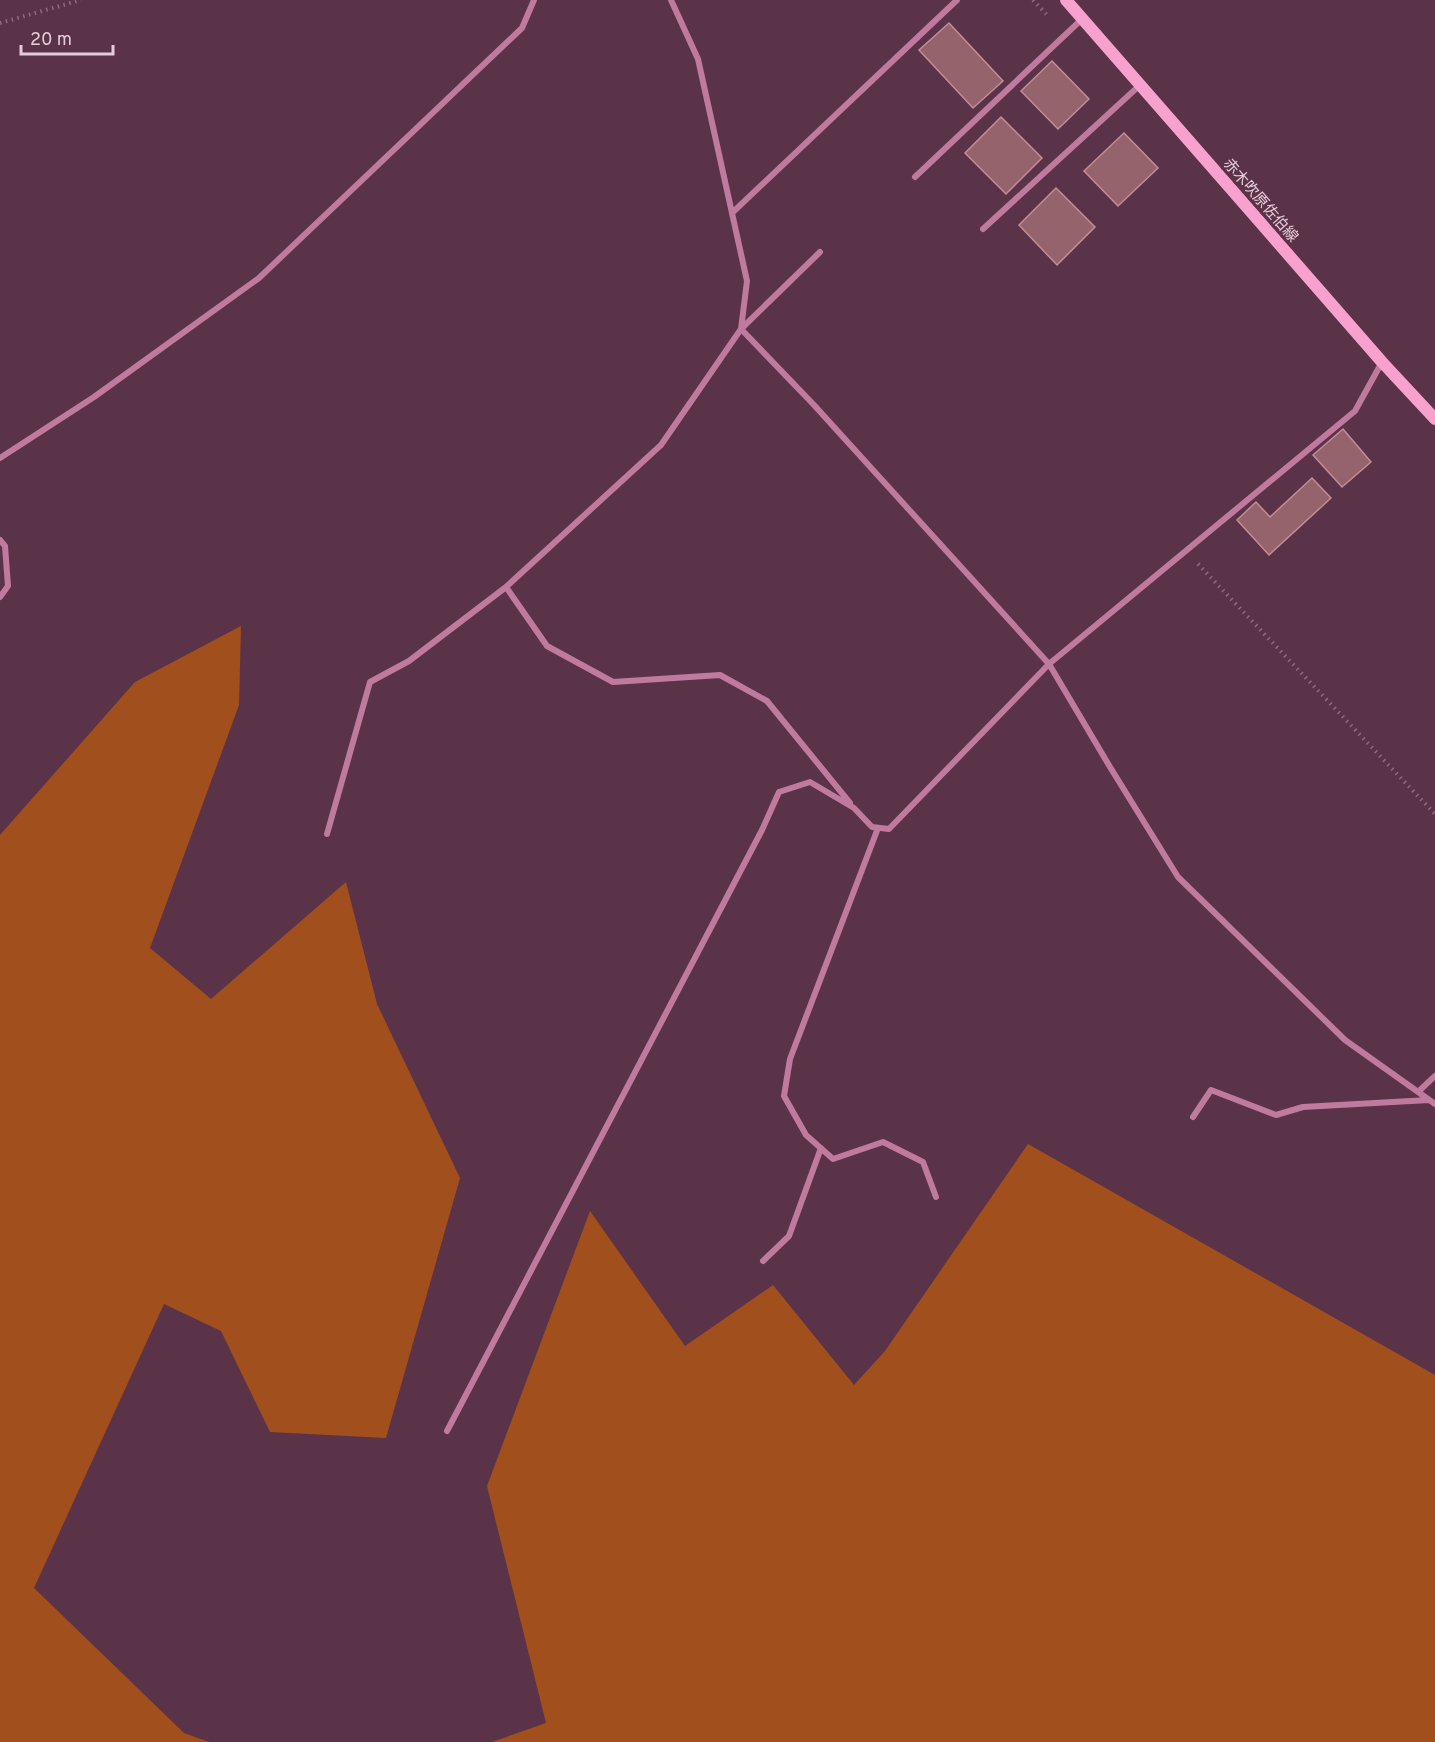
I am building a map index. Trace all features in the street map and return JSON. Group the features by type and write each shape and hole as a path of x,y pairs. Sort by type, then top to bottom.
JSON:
{"main road":[{"name":"赤木吹原佐伯線","path":"1066,0 1382,362 1435,419"}],"street":[{"path":"0,458 94,397 259,278 522,28 534,0"},
{"path":"671,0 698,58 747,281 741,329"},
{"path":"732,213 957,0"},
{"path":"915,177 1082,18"},
{"path":"983,229 1140,85"},
{"path":"327,834 370,682 410,661 506,587 661,445 741,329 820,252"},
{"path":"741,329 814,405 1048,664 1178,877 1345,1040 1432,1102"},
{"path":"506,587 547,646 613,682 720,675 767,701 854,808 872,827 889,830 1048,664 1355,411 1382,362"},
{"path":"0,540 5,546 8,586 0,597"},
{"path":"447,1431 762,830 779,792 810,782 854,808"},
{"path":"878,828 790,1059 784,1096 806,1135 833,1159 883,1142 923,1162 936,1197"},
{"path":"1418,1092 1435,1076"},
{"path":"1193,1117 1211,1090 1276,1114 1303,1107 1432,1102"},
{"path":"763,1262 789,1236 820,1148"}],"path":[{"path":"0,23 81,0"},
{"path":"1186,550 1435,814"}],"shaded area":[{"path":"241,626 239,705 150,948 211,999 346,882 377,1004 460,1178 386,1438 270,1432 221,1331 164,1304 34,1588 184,1733 209,1742 0,1742 0,835 135,682"},
{"path":"1028,1144 1435,1375 1435,1742 492,1742 546,1723 487,1486 590,1211 685,1346 773,1285 854,1385 885,1351"}],"building":[{"path":"949,23 1003,81 973,108 919,50"},
{"path":"1052,61 1089,99 1058,129 1021,91"},
{"path":"1001,117 1042,158 1006,194 965,153"},
{"path":"1124,133 1158,168 1118,206 1084,171"},
{"path":"1056,188 1095,227 1057,265 1019,225"},
{"path":"1343,429 1371,462 1342,487 1313,455"},
{"path":"1312,478 1331,498 1269,555 1237,520 1256,502 1270,517"}]}
